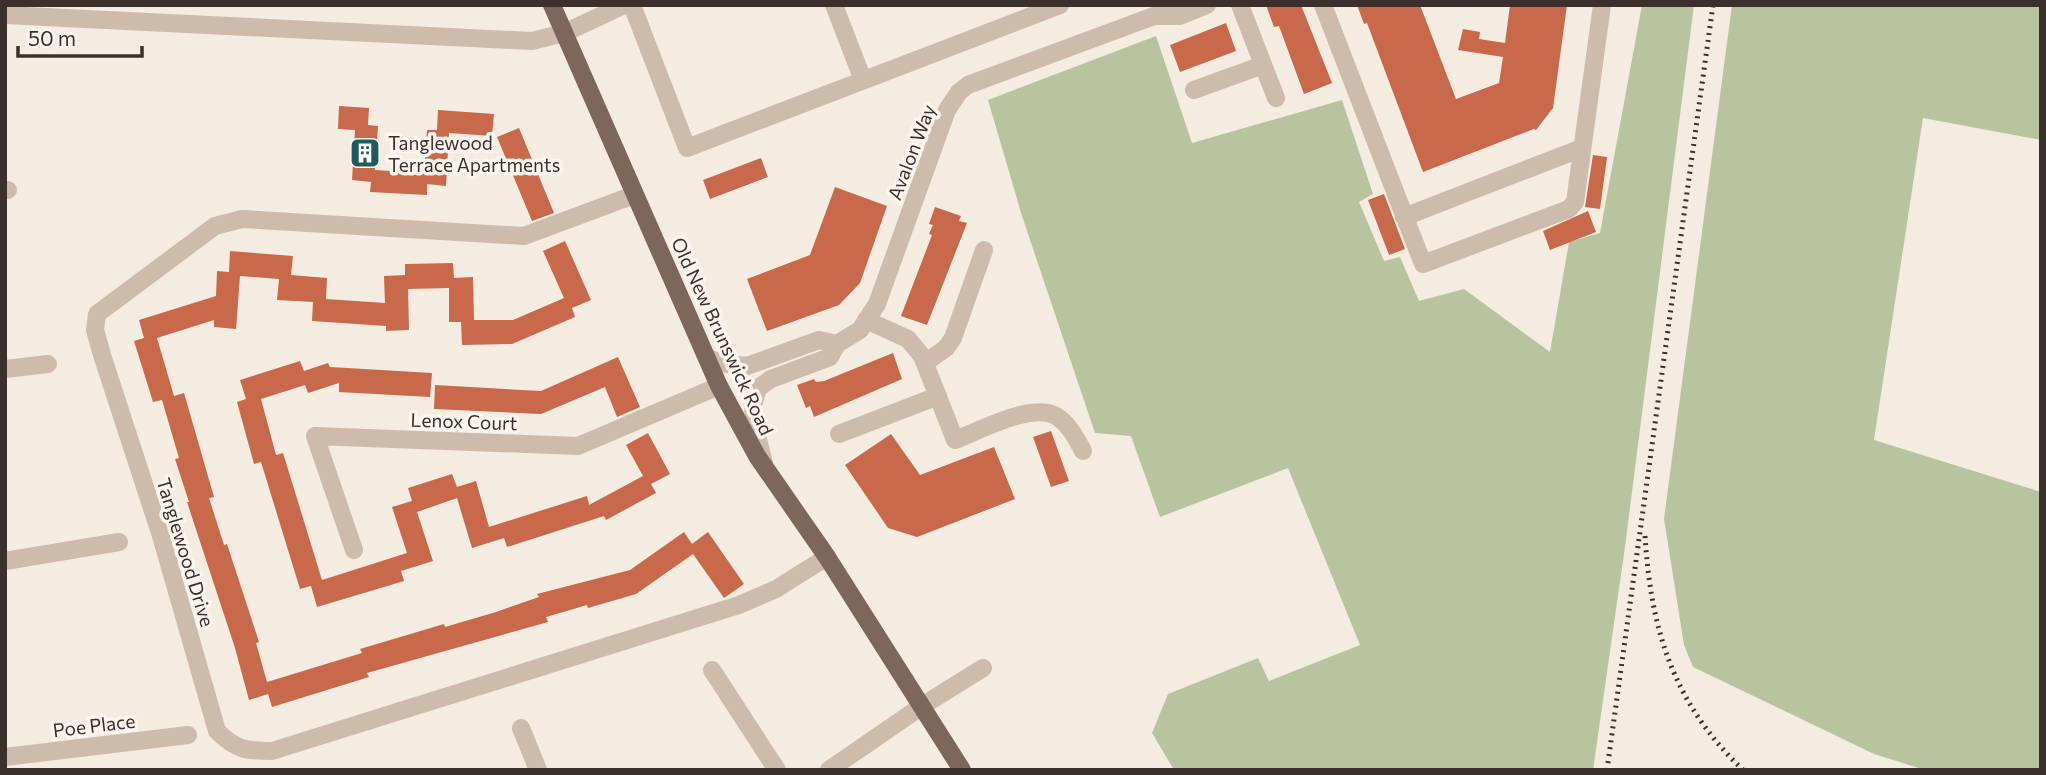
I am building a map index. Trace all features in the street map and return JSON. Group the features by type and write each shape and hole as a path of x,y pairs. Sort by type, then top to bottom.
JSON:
{"main road":[{"name":"Old New Brunswick Road","path":"552,5 719,386 766,469 827,557 962,770"}],"street":[{"path":"5,15 532,41 564,33 624,5"},
{"path":"632,5 687,148 1036,10 1060,5"},
{"path":"834,5 863,80"},
{"name":"Avalon Way","path":"766,469 754,424 753,404 758,388 771,379 830,357 837,344 860,330 877,304 947,110 960,92 968,85 1154,16 1180,16 1208,5"},
{"path":"1240,5 1276,98"},
{"path":"1323,5 1423,264 1569,209 1575,202 1602,5"},
{"path":"1194,90 1263,65"},
{"path":"1404,217 1582,148"},
{"name":"Tanglewood Drive","path":"635,195 524,236 242,219 215,226 97,314 95,330 102,355 161,536 217,732 231,745 250,751 272,751 739,605 776,589 827,557"},
{"path":"925,363 946,348 953,338 984,250"},
{"path":"866,320 908,339 922,356 955,440 1017,416 1048,413 1072,430 1083,451"},
{"path":"707,358 726,364 747,366 819,340 837,344"},
{"path":"5,369 48,364"},
{"name":"Lenox Court","path":"354,551 315,436 578,446 719,386"},
{"path":"839,434 938,396"},
{"path":"5,561 119,542"},
{"path":"829,770 922,706 984,668"},
{"path":"712,670 777,770"},
{"path":"521,727 538,770"},
{"name":"Poe Place","path":"5,757 188,735"}],"green space":[{"path":"1642,5 1694,5 1625,547 1593,770 1174,770 1152,733 1168,694 1258,658 1269,681 1360,645 1288,468 1160,517 1131,436 1095,433 1022,216 988,100 1156,36 1192,143 1342,100 1373,194 1359,202 1384,261 1400,257 1419,301 1464,289 1550,352 1569,242 1600,233"},
{"path":"1732,5 2041,5 2041,140 1923,118 1874,440 2041,492 2041,770 1925,770 1874,754 1693,667 1684,645 1664,519"}],"building":[{"path":"1266,5 1301,5 1332,83 1304,94 1279,26 1274,27"},
{"path":"1357,5 1420,5 1456,99 1499,83 1503,57 1458,50 1463,29 1480,32 1479,39 1505,43 1510,5 1567,5 1553,108 1536,130 1423,172 1367,23 1364,24"},
{"path":"1226,23 1236,51 1180,72 1170,45"},
{"name":"Tanglewood Terrace Apartments","path":"339,106 369,108 368,125 378,126 375,170 424,173 427,130 437,130 438,110 494,114 492,136 449,133 446,186 427,184 427,195 370,192 371,182 352,180 355,130 338,129"},
{"name":"Tanglewood Terrace Apartments","path":"519,128 554,213 532,221 497,137"},
{"path":"1593,155 1607,157 1600,209 1585,207"},
{"path":"761,158 768,177 710,199 703,180"},
{"path":"835,187 887,206 860,283 839,305 767,331 747,279 810,255"},
{"path":"1384,194 1405,249 1389,255 1368,200"},
{"path":"935,207 961,216 959,221 967,223 927,325 901,316 932,235 929,234 933,225 929,224"},
{"path":"1588,211 1596,232 1550,250 1543,231"},
{"path":"565,241 591,300 572,308 575,317 512,344 462,345 461,322 449,322 449,288 408,289 409,330 386,331 386,326 312,321 313,302 277,300 279,279 240,276 236,329 214,327 214,320 157,338 174,396 184,393 214,497 209,498 259,642 256,643 267,682 362,653 360,649 496,612 539,597 537,594 630,570 684,532 692,544 708,532 744,584 724,598 693,554 636,594 546,617 548,622 367,673 369,677 272,707 268,694 249,700 235,648 187,502 175,459 179,458 162,400 153,402 134,341 144,338 139,320 216,296 217,271 229,272 230,251 293,256 291,275 327,278 326,299 385,303 384,276 405,275 405,264 453,263 454,278 473,277 474,320 513,320 564,298 543,251"},
{"path":"893,353 902,379 814,417 810,406 806,408 797,385 814,379 816,382 824,381"},
{"path":"618,357 640,407 617,417 605,387 541,414 434,409 435,385 541,391"},
{"path":"300,361 304,371 328,363 330,367 432,373 430,397 339,392 339,383 308,393 305,385 261,399 276,455 283,453 322,580 407,553 392,507 412,501 408,488 452,474 457,487 476,481 489,527 587,496 589,505 643,476 626,445 648,433 670,474 651,484 656,493 606,520 604,516 507,547 504,538 472,548 457,498 417,512 433,561 401,571 404,581 317,607 311,586 300,589 261,462 254,464 237,402 246,399 240,380"},
{"path":"1051,431 1069,481 1051,487 1033,437"},
{"path":"891,434 920,475 994,447 1015,499 917,537 888,528 845,465"}],"railway":[{"path":"1607,770 1713,5"},
{"path":"1645,536 1653,603 1670,663 1699,718 1719,745 1743,770"}],"place":[{"name":"Tanglewood Terrace Apartments","path":"365,153"}]}
